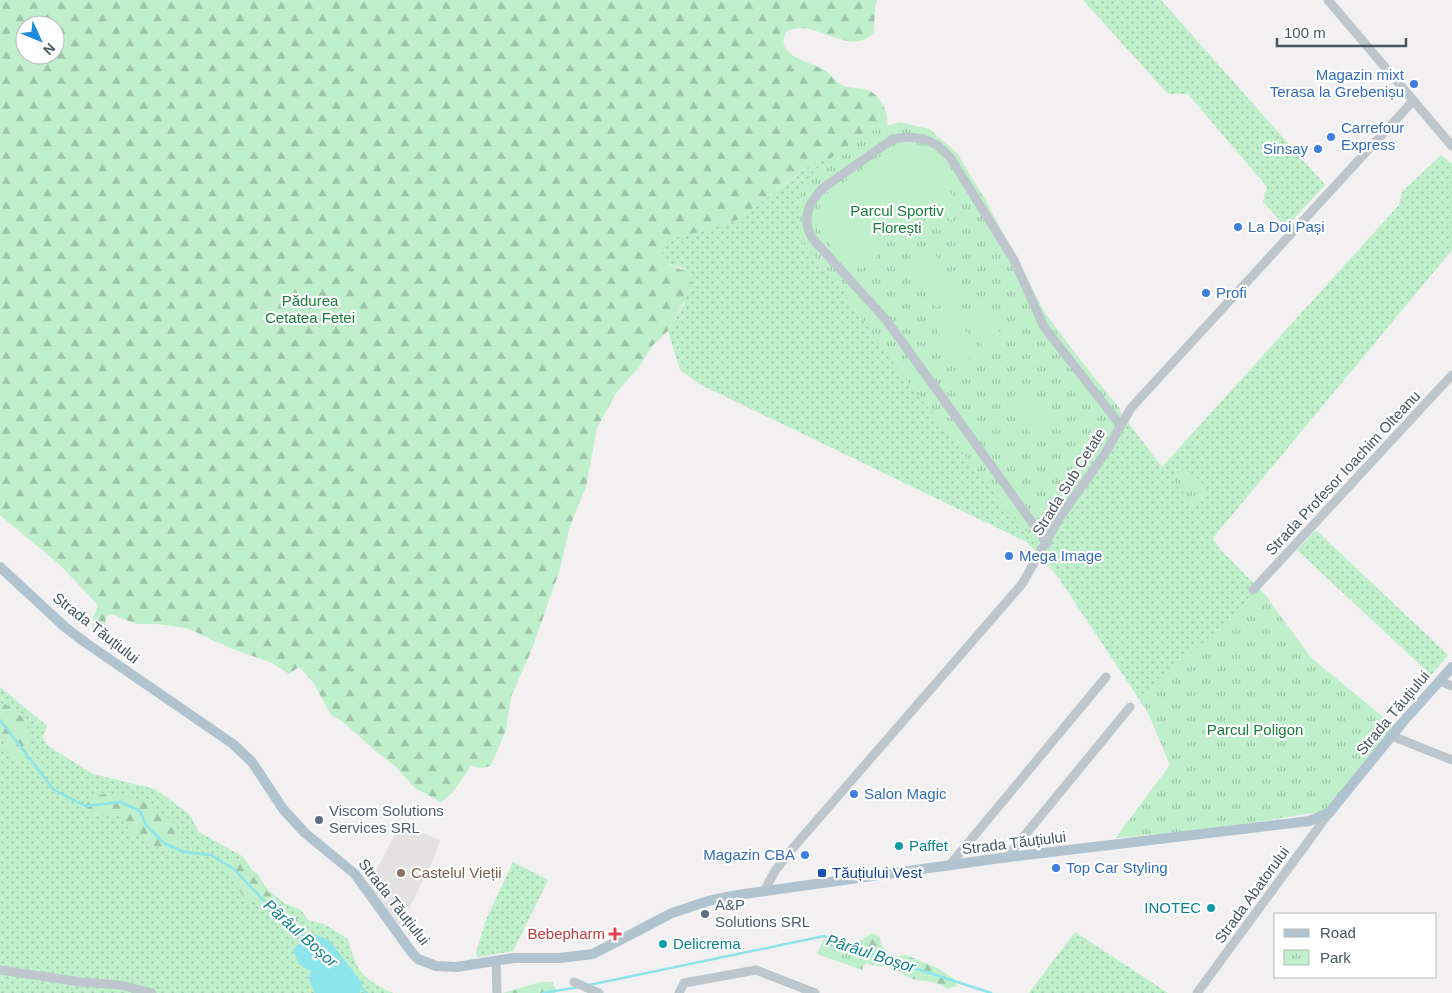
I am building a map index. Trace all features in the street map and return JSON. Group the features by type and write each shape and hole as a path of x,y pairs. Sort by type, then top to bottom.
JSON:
{"main road":[{"name":"Strada Tăuțiului","path":"0,567 79,638 233,744 252,762 283,809 306,833 355,874 406,946 418,959 436,966 456,967 500,960 560,958 593,954 657,920 688,907 764,891 1006,858 1309,821 1329,813 1392,736 1451,670"}],"street":[{"path":"1328,0 1452,146"},
{"name":"Strada Sub Cetate","path":"764,891 775,871 799,842 1022,584 1047,543 1060,517 1104,455 1131,408 1413,101"},
{"path":"1047,543 887,321 809,233 807,217 813,198 823,188 893,138 907,136 918,138 931,142 945,151 964,177 1014,260 1044,327 1121,426"},
{"name":"Strada Profesor Ioachim Olteanu","path":"1253,590 1452,375"},
{"path":"949,866 1106,677"},
{"path":"1440,681 1452,686"},
{"path":"1006,858 1130,707"},
{"path":"1392,736 1452,760"},
{"name":"Strada Abatorului","path":"1197,993 1329,813"},
{"path":"496,993 496,973 500,960"},
{"path":"0,970 81,982 120,985 152,993"},
{"path":"679,993 684,982 756,970 815,993"},
{"path":"574,982 595,992"}],"shaded area":[{"name":"Castelul Vieții","path":"407,826 440,840 433,860 400,927 368,886 399,827"}],"green space":[{"name":"Pădurea Cetatea Fetei","path":"0,0 878,0 875,6 874,32 864,39 854,42 809,29 798,28 787,31 784,40 785,47 789,52 826,71 841,85 867,90 875,94 882,103 887,115 886,132 840,158 826,159 807,167 737,220 678,237 667,244 661,256 664,262 687,272 692,284 691,290 668,331 653,345 639,367 616,393 597,428 586,487 570,526 559,572 532,649 511,697 506,730 491,766 481,768 471,766 452,793 441,802 415,788 395,766 342,721 331,715 313,682 299,667 289,674 272,663 230,648 187,628 156,624 136,624 112,614 107,615 104,629 101,631 93,629 93,618 98,606 60,565 0,515"},
{"path":"1083,0 1161,0 1325,185 1286,227 1263,202 1267,187 1188,94 1168,94"},
{"name":"Parcul Sportiv Florești","path":"899,122 929,129 957,153 986,201 1051,324 1120,409 1115,425 1041,542 1027,532 1012,516 888,356 830,273 801,241 798,200 814,171 863,134"},
{"path":"888,126 944,181 1162,467 1399,205 1402,192 1441,155 1452,164 1452,250 1213,538 1219,548 1266,596 1311,658 1394,726 1121,838 1116,838 1170,765 1149,714 1058,577 1027,542 699,384 680,370 668,331 685,303 682,268 664,262 661,256 667,244 678,237 737,220 813,163 886,132"},
{"path":"901,142 923,146 937,152 947,163 958,182 932,199 918,216 893,231 880,246 874,264 860,269 843,262 816,225 821,198"},
{"path":"949,190 964,210 950,221 934,201"},
{"path":"930,247 961,291 937,308 906,265"},
{"path":"985,311 1008,343 990,356 966,324"},
{"path":"953,313 980,350 961,364 934,326"},
{"path":"1026,388 1052,425 1034,438 1007,401"},
{"path":"1185,468 1208,494 1194,507 1173,479"},
{"path":"1316,530 1448,655 1431,675 1297,550"},
{"name":"Parcul Poligon","path":"1261,590 1311,658 1394,726 1325,811 1213,829 1116,838 1170,765 1149,715 1140,699"},
{"path":"0,687 47,726 43,737 48,746 93,774 155,789 189,814 199,832 242,856 267,889 284,903 301,910 308,920 324,924 348,939 354,959 362,973 374,983 393,993 0,993"},
{"path":"0,704 11,707 20,714 30,734 32,754 16,761 7,749 2,736"},
{"path":"106,794 127,796 145,802 161,812 177,826 179,846 171,852 166,851 132,834 122,816 112,813 96,816 89,812 84,803 89,797"},
{"path":"242,860 248,868 259,875 266,890 288,913 297,918 298,927 294,932 286,928 267,908 254,904 244,897 226,870 227,862"},
{"path":"513,862 548,880 513,951 478,957 476,953 486,920"},
{"path":"1075,932 1168,993 1029,993"},
{"path":"872,933 880,937 881,945 891,957 906,955 939,969 954,979 957,986 947,989 934,982 910,978 893,968 865,963 860,960 852,951 860,941"},
{"path":"824,939 869,956 862,970 817,954"},
{"path":"541,982 552,982 556,990 555,993 503,993"}],"water":[{"path":"309,932 329,940 362,983 360,993 315,993 309,979 311,971 299,964 293,950"}],"waterway":[{"name":"Pârâul Boșor","path":"0,720 54,790 85,806 120,802 140,811 146,825 164,843 184,852 211,855 234,869 287,925 307,939"},
{"name":"Pârâul Boșor","path":"589,985 824,936 862,951 991,993"},
{"name":"Pârâul Boșor","path":"543,993 579,987"},
{"name":"Pârâul Boșor","path":"361,988 367,993"}],"place":[{"name":"Magazin mixt Terasa la Grebenișu","path":"1414,84"},
{"name":"Carrefour Express","path":"1331,137"},
{"name":"Sinsay","path":"1318,149"},
{"name":"La Doi Pași","path":"1238,227"},
{"name":"Profi","path":"1206,293"},
{"name":"Mega Image","path":"1009,556"},
{"name":"Salon Magic","path":"854,794"},
{"name":"Viscom Solutions Services SRL","path":"319,820"},
{"name":"Paffet","path":"899,846"},
{"name":"Magazin CBA","path":"805,855"},
{"name":"Top Car Styling","path":"1056,868"},
{"name":"Castelul Vieții","path":"401,873"},
{"name":"Tăuțiului Vest","path":"822,873"},
{"name":"INOTEC","path":"1211,908"},
{"name":"A&P Solutions SRL","path":"705,914"},
{"name":"Bebepharm","path":"615,934"},
{"name":"Delicrema","path":"663,944"}]}
